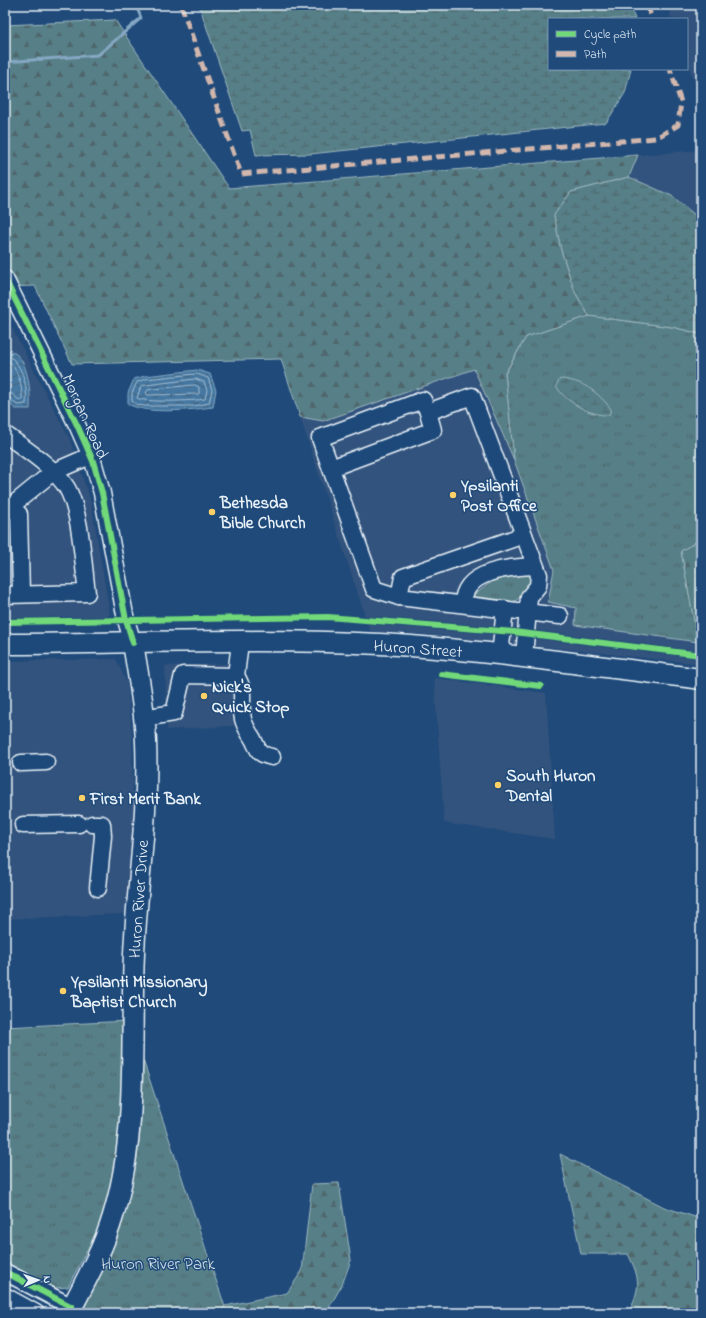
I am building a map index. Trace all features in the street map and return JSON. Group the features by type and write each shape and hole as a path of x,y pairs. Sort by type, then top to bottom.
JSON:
{"main road":[{"name":"Huron Street","path":"6,642 133,643 308,641 374,644 524,657 701,679"},
{"name":"Huron River Drive","path":"71,1310 98,1255 113,1217 123,1178 129,1136 134,956 147,778 144,718 133,643"}],"street":[{"name":"Morgan Road","path":"5,279 9,299 90,456 102,493 126,620 133,643"},
{"path":"428,412 472,396 539,575 538,586 529,598 524,657"},
{"path":"331,468 433,430 423,400 320,438 374,589 399,596 560,616"},
{"path":"5,434 53,472 67,489 76,509 87,593 13,594 19,514 7,506 53,472 90,456"},
{"path":"399,596 402,577 524,535"},
{"path":"463,604 468,588 488,573 501,569 535,566"},
{"path":"500,655 505,609"},
{"path":"240,642 236,676 243,690 242,708 246,727 257,751 264,756 272,757"},
{"path":"144,718 174,713 183,675 236,676"},
{"path":"21,763 46,762"},
{"path":"23,825 102,824 103,836 98,888"},
{"path":"5,1272 71,1310"},
{"path":"5,1296 36,1313"}],"shaded area":[{"path":"667,5 701,5 701,100 688,64 688,18 672,18"},
{"path":"701,150 701,664 444,636 370,631 281,359 229,188"},
{"path":"5,325 12,328 70,440 91,502 110,614 99,624 5,626"},
{"path":"116,659 127,683 132,736 134,849 124,914 5,919 5,661"},
{"path":"245,663 247,725 167,730 165,666"},
{"path":"434,678 546,693 555,839 444,823"}],"green space":[{"path":"199,5 630,5 635,18 548,18 548,70 631,70 625,93 606,123 310,154 256,155 250,130 242,131"},
{"path":"115,20 229,188 638,155 629,177 571,192 554,215 561,250 575,292 589,316 526,337 505,373 514,460 474,369 323,421 300,417 281,359 72,364 35,286 5,287 5,25"},
{"path":"629,177 672,196 701,220 701,334 672,327 589,316 575,292 561,250 554,215 571,192"},
{"path":"589,316 672,327 701,334 701,539 681,551 698,642 575,625 576,608 548,602 554,570 514,460 505,374 526,337"},
{"path":"560,379 582,384 595,392 611,409 609,415 594,413 579,407 572,402 560,392 556,386"},
{"path":"701,539 701,642 698,642 681,551"},
{"path":"533,572 535,581 517,600 512,602 474,599 472,591 477,593 497,579 509,575"},
{"path":"129,1021 124,1136 103,1219 68,1287 56,1288 5,1262 5,1027"},
{"name":"Huron River Park","path":"142,1057 227,1313 77,1313 116,1226 134,1172 139,1144"},
{"path":"560,1154 664,1207 701,1219 701,1313 629,1313 638,1284 632,1263 628,1254 581,1254"},
{"path":"339,1183 351,1260 342,1285 326,1313 220,1313 225,1306 287,1293 302,1271 312,1184"}],"water":[{"path":"5,348 16,354 24,365 28,380 30,409 15,409 5,399"},
{"path":"197,370 210,374 216,390 213,407 158,411 146,410 128,404 128,393 134,379 145,376"}],"waterway":[{"path":"5,62 98,55 141,18 136,5"}],"marked path":[{"path":"181,5 241,174 656,138 678,125 681,102 670,70"},
{"path":"647,5 652,18"}],"cycle path":[{"path":"5,279 78,427 93,461 102,493 126,620 133,643"},
{"path":"5,622 328,617 514,632 701,655"},
{"path":"441,674 541,686"},
{"path":"5,1272 72,1307"}],"place":[{"name":"Ypsilanti Post Office","path":"453,495"},
{"name":"Bethesda Bible Church","path":"212,512"},
{"name":"Nick's Quick Stop","path":"204,696"},
{"name":"South Huron Dental","path":"498,785"},
{"name":"First Merit Bank","path":"82,798"},
{"name":"Ypsilanti Missionary Baptist Church","path":"63,991"}]}
